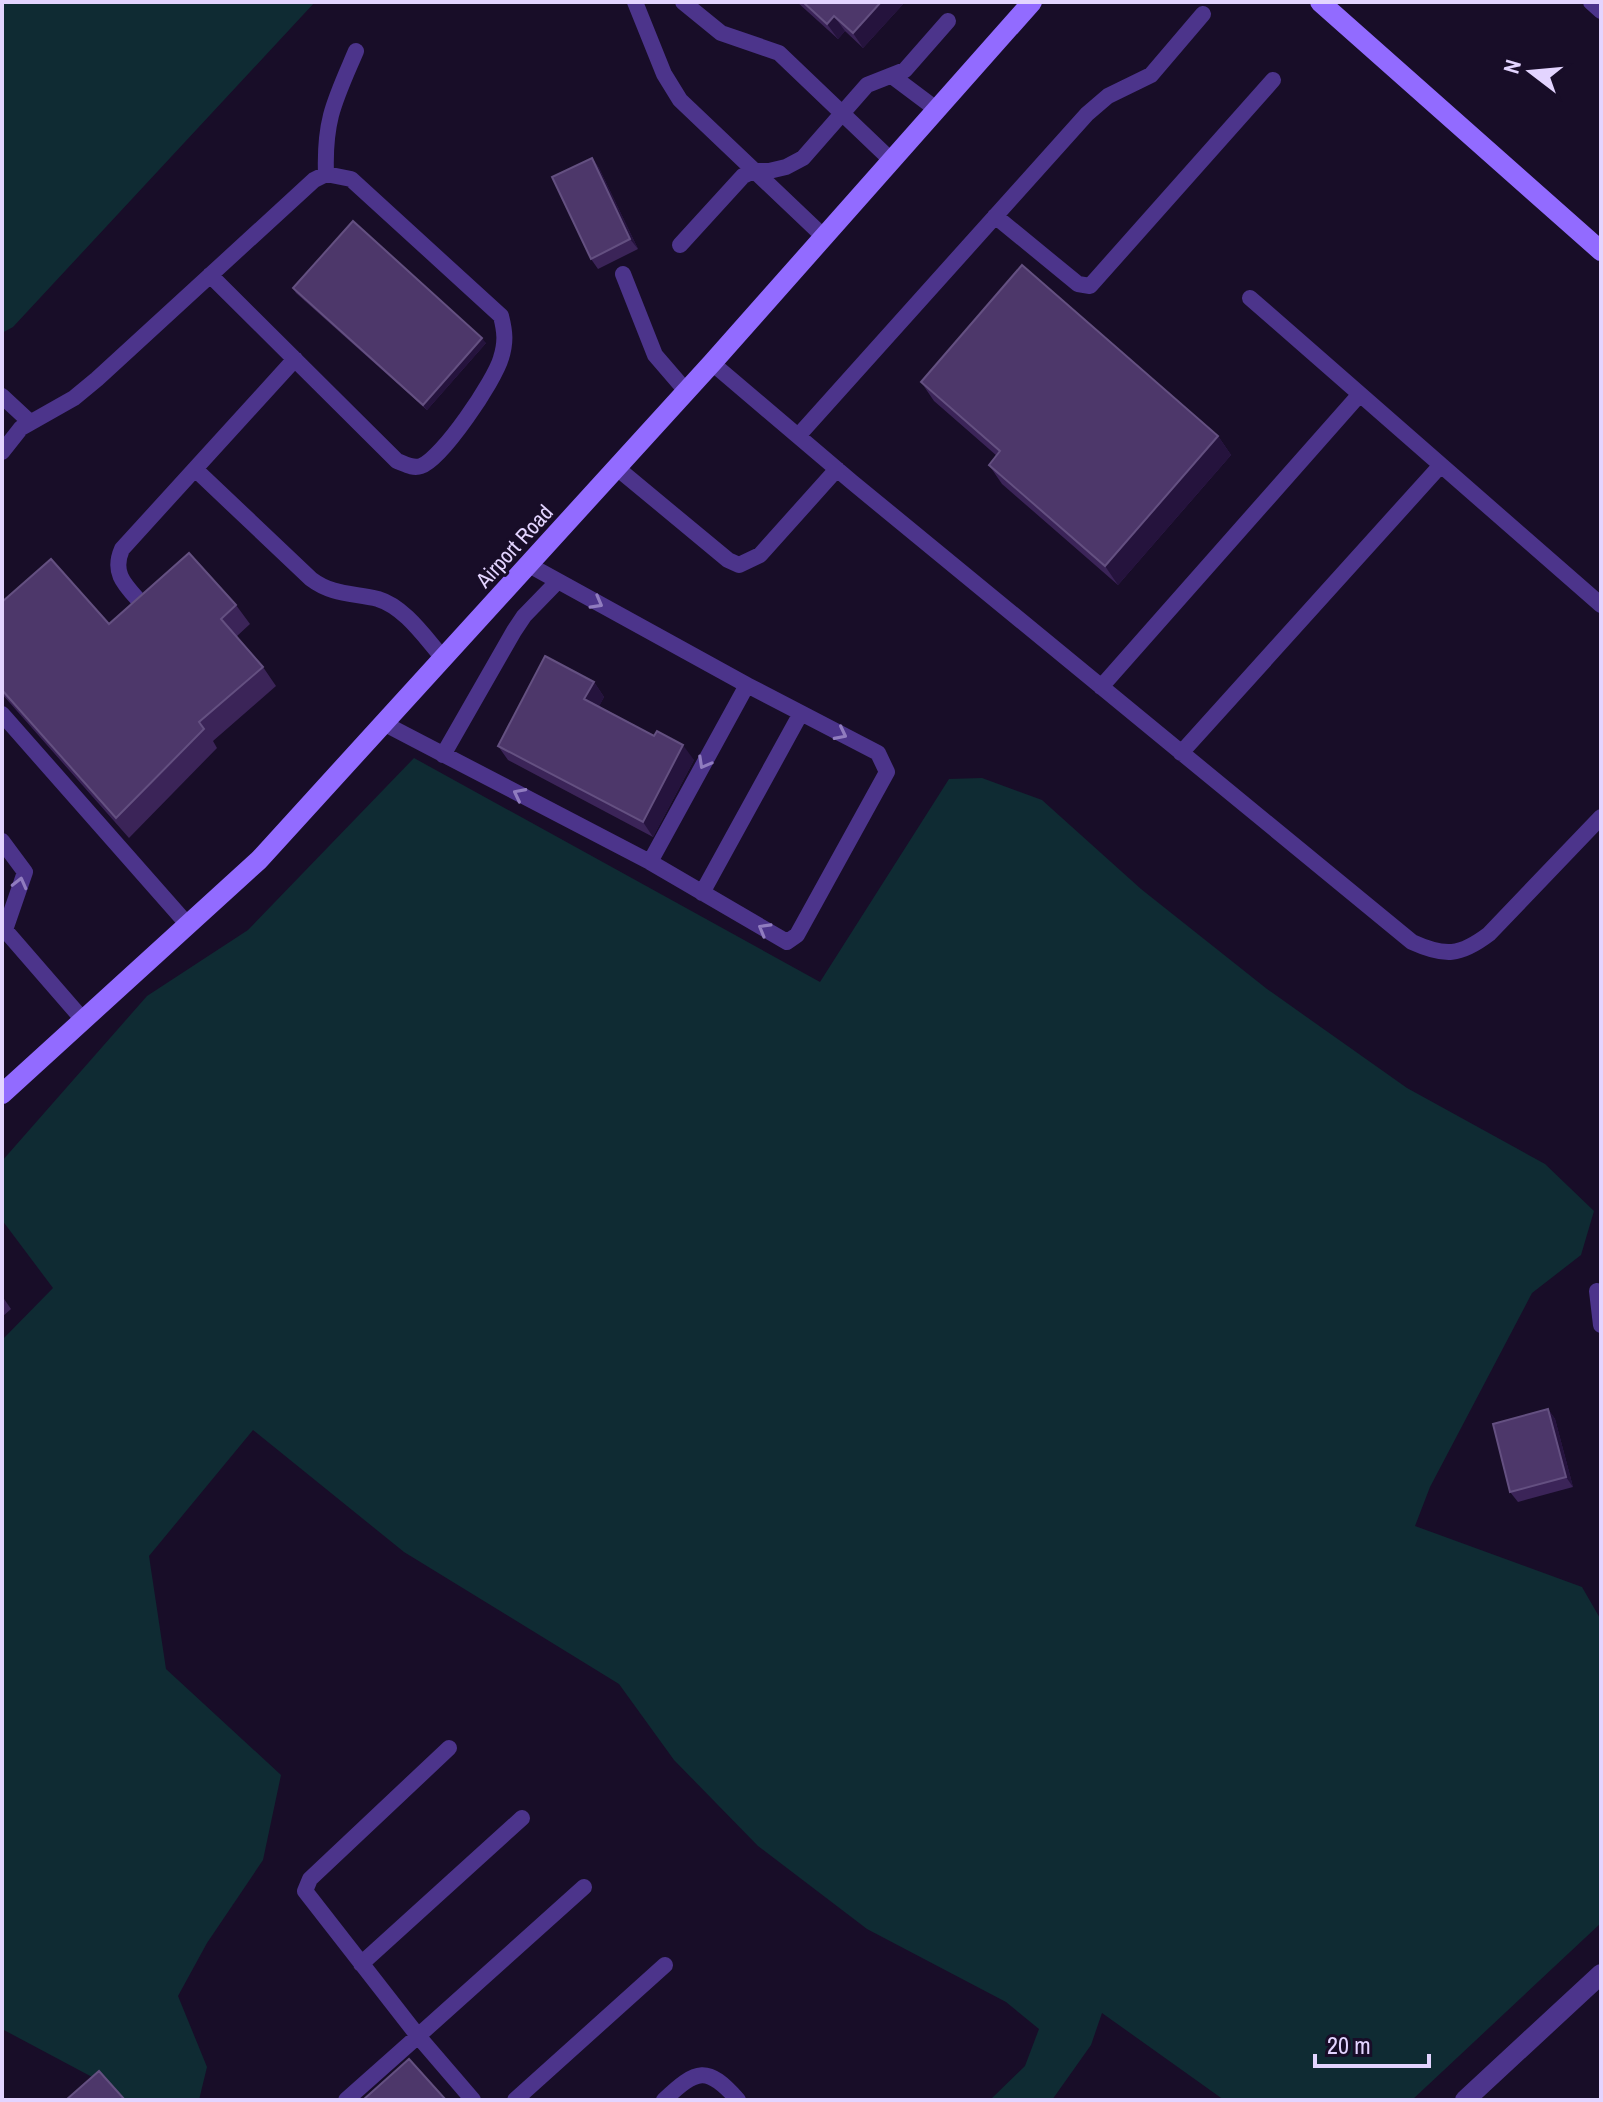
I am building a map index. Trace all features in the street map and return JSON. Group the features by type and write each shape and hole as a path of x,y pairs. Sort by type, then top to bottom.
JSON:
{"main road":[{"name":"Airport Road","path":"2,1094 259,860 712,363 1032,2"},
{"path":"1320,2 1601,251"}],"street":[{"path":"1467,2100 1601,1974"}],"lane":[{"path":"635,2 664,74 680,100 823,236"},
{"path":"683,2 721,33 779,53 891,160"},
{"path":"1591,2 1601,11"},
{"path":"798,436 1087,114 1108,96 1151,75 1203,14"},
{"path":"680,245 733,184 753,171 769,171 803,158 867,85 905,70 948,21"},
{"path":"326,174 327,126 356,51"},
{"path":"892,76 936,109"},
{"path":"995,216 1078,284 1090,286 1273,80"},
{"path":"2,452 30,422 74,398 314,180 326,174 351,179 501,316 507,336 493,379 436,456 422,466 414,467 397,461 210,275"},
{"path":"623,274 655,355 686,391"},
{"path":"1250,298 1601,605"},
{"path":"142,604 120,580 118,559 122,549 295,359"},
{"path":"712,363 1412,942 1429,950 1449,953 1470,948 1489,934 1601,817"},
{"path":"1101,687 1360,394"},
{"path":"2,396 30,422"},
{"path":"1181,753 1441,465"},
{"path":"617,468 728,560 739,565 760,555 837,469"},
{"path":"195,469 311,579 333,592 378,599 394,607 444,659"},
{"path":"385,724 650,862 787,942 797,935 887,772 878,753 529,565"},
{"path":"443,755 514,631 524,616 558,581"},
{"path":"650,862 747,685"},
{"path":"702,893 801,713"},
{"path":"2,714 188,925"},
{"path":"2,841 25,872 4,932 84,1021"},
{"path":"1597,1291 1601,1325"},
{"path":"449,1748 310,1879 306,1887 309,1898 473,2100"},
{"path":"361,1964 522,1818"},
{"path":"346,2100 584,1887"},
{"path":"515,2100 665,1965"},
{"path":"664,2100 685,2080 697,2074 709,2074 722,2082 738,2100"}],"shaded area":[{"path":"2,2 315,2 13,327 2,333"},
{"path":"414,758 820,982 949,779 982,778 1042,800 1141,889 1267,989 1407,1088 1545,1164 1594,1211 1581,1255 1532,1293 1430,1487 1415,1526 1582,1587 1601,1620 1601,1923 1412,2100 1224,2100 1102,2013 1091,2045 1052,2100 990,2100 1025,2066 1039,2029 1006,2002 867,1929 758,1846 674,1760 619,1684 404,1552 253,1430 149,1556 166,1669 281,1775 263,1860 207,1943 178,1996 207,2067 199,2100 122,2100 109,2086 2,2029 2,1340 53,1288 2,1220 2,1161 147,996 248,930"}],"building":[{"path":"803,2 881,2 853,33 834,16 827,24"},
{"path":"592,158 630,239 591,259 552,177"},
{"path":"353,221 482,338 423,405 293,288"},
{"path":"1022,265 1218,436 1105,566 989,465 1000,451 921,382"},
{"path":"189,553 236,605 221,619 263,667 199,722 204,729 116,818 2,690 2,602 51,559 109,624"},
{"path":"545,656 594,682 584,699 654,736 657,731 683,745 643,822 498,746"},
{"path":"1548,1409 1566,1477 1510,1492 1493,1424"},
{"path":"409,2059 446,2100 363,2100"},
{"path":"99,2071 125,2100 66,2100"}]}
